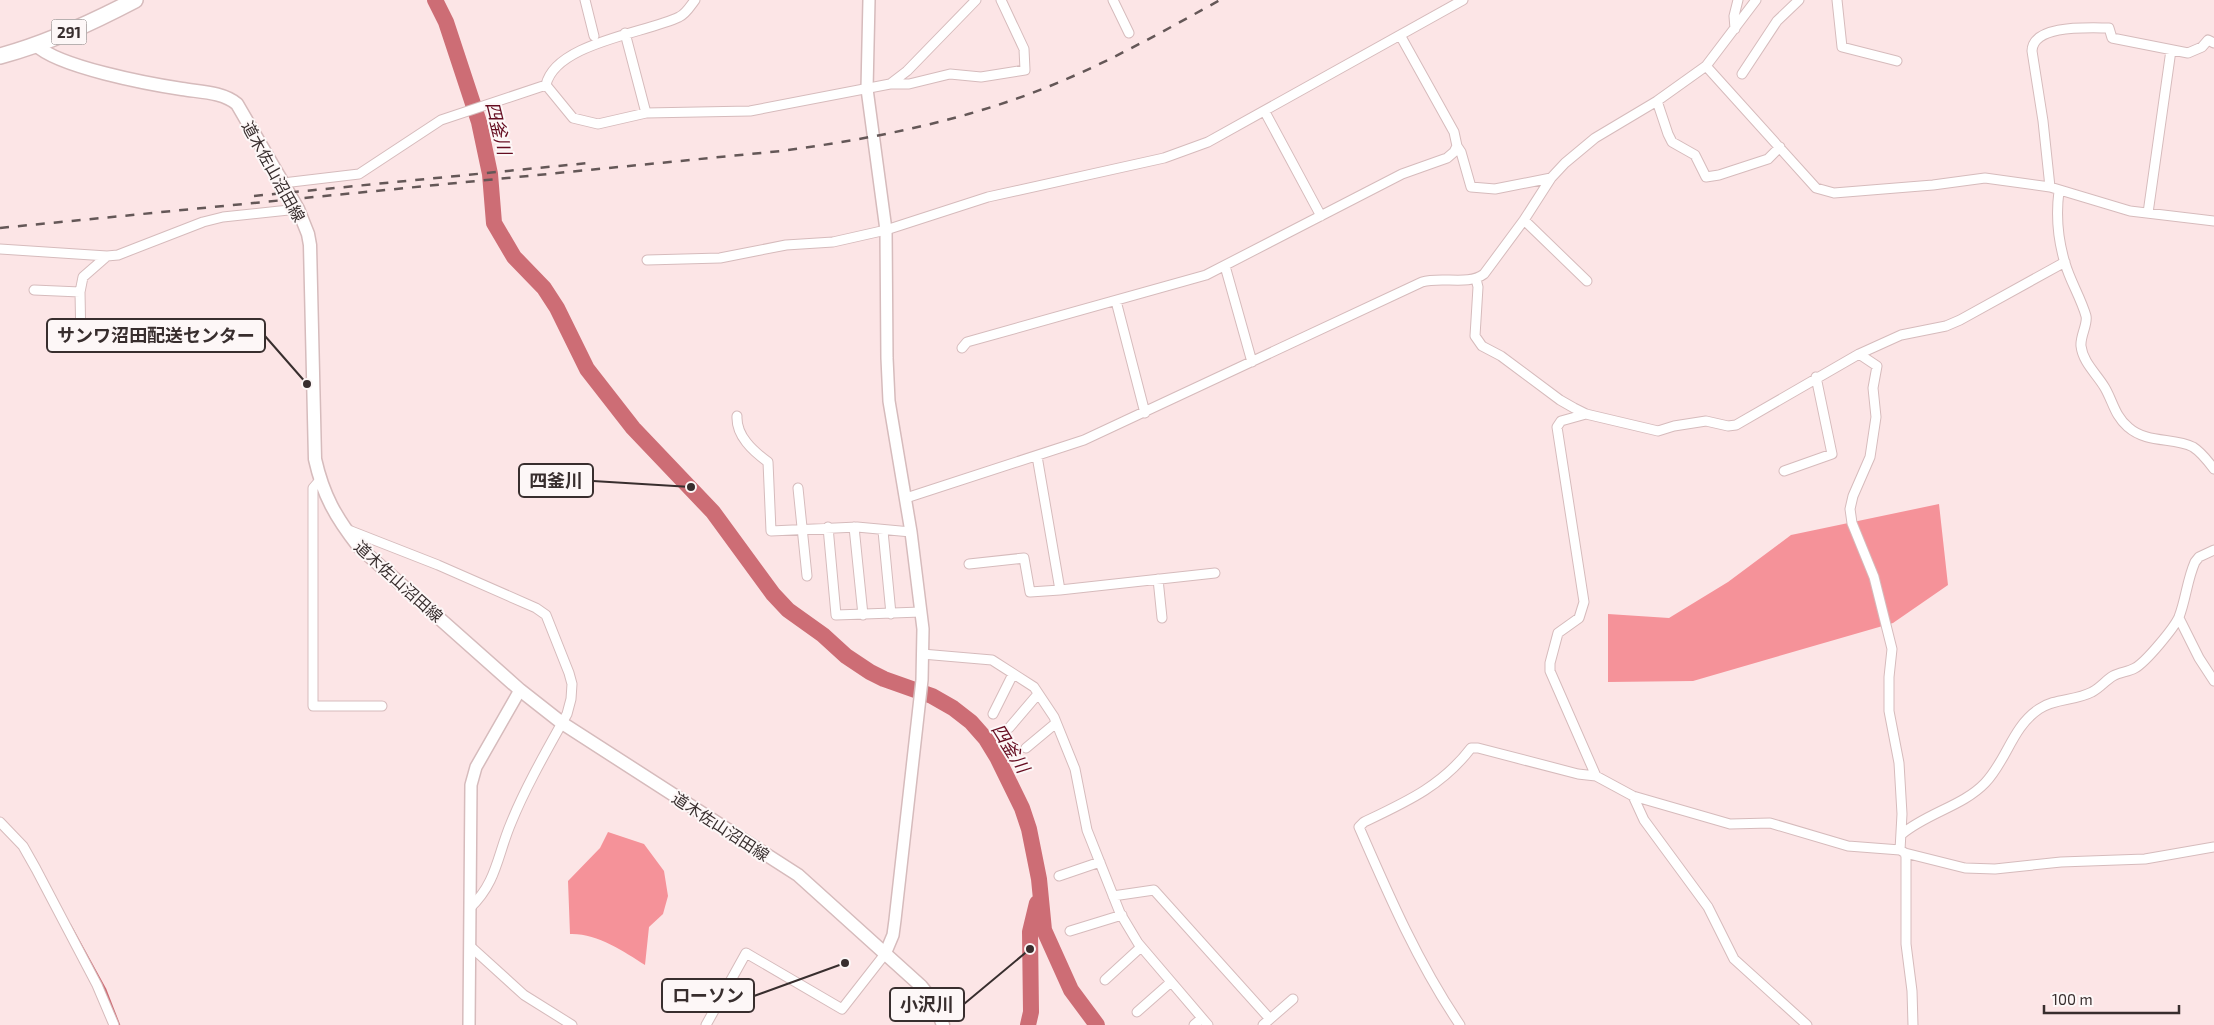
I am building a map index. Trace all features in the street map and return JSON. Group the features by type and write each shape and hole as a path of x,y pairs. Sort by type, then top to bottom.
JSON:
{"highway":[{"name":"291","path":"0,56 36,45 85,26 135,0"}],"main road":[{"name":"道木佐山沼田線","path":"36,45 55,59 156,85 222,96 232,99 237,104 298,209 308,234 310,245 315,460 330,508 344,529 359,547 520,690 562,724 798,875 928,994 940,1013 943,1025"}],"street":[{"path":"585,0 594,36"},
{"path":"546,85 548,77 558,64 593,46 625,33 681,16 696,0"},
{"path":"706,1025 746,953 842,1009 885,954 894,928 922,680 923,628 912,532 889,402 886,358 886,230 867,88 869,0"},
{"path":"890,84 907,71 976,0"},
{"path":"546,85 573,118 598,124 646,113 750,111 890,84 909,84 950,74 981,77 1025,70 1024,48 1001,0"},
{"path":"1113,0 1128,33"},
{"path":"647,260 720,258 786,244 833,242 886,230 988,197 1164,158 1208,142 1265,112 1463,0"},
{"path":"1735,29 1734,16 1738,0"},
{"path":"906,498 1084,440 1422,282 1434,279 1476,279 1484,274 1524,220 1551,178 1595,138 1657,101 1706,66 1756,0"},
{"path":"1742,74 1777,21 1799,0"},
{"path":"1837,0 1842,47 1897,61"},
{"path":"2214,43 2208,40 2202,47 2188,53 2112,38 2109,28 2073,28 2040,36 2032,45 2064,262 2086,316 2080,343 2082,353 2092,371 2105,388 2118,416 2129,428 2137,434 2162,441 2185,444 2195,448 2214,469"},
{"path":"625,33 646,113"},
{"path":"1400,35 1454,132 1471,187 1495,189 1551,178"},
{"path":"2148,213 2171,50"},
{"path":"1706,66 1816,188 1824,192 1834,193 1933,185 1985,178 2054,189 2130,211 2214,222"},
{"path":"283,183 359,174 441,120 546,85"},
{"path":"1657,101 1672,142 1696,155 1706,177 1720,175 1768,159 1780,147"},
{"path":"1265,112 1322,216"},
{"path":"962,348 967,342 1190,280 1225,266 1402,174 1447,158 1454,152 1457,146"},
{"path":"0,249 107,256 134,250 203,222 223,217 298,209"},
{"path":"1524,220 1587,282"},
{"path":"81,344 80,292 83,277 107,256"},
{"path":"1476,279 1478,288 1475,336 1478,343 1501,356 1560,400 1586,414 1658,431 1674,426 1700,422 1728,426 1736,425 1816,377 1859,354 1901,335 1946,326 1960,320 2064,262"},
{"path":"1225,266 1252,362"},
{"path":"34,290 80,292"},
{"path":"1116,301 1145,413"},
{"path":"1859,354 1877,366 1873,388 1876,417 1870,457 1853,496 1850,509 1851,518 1874,577 1892,650 1889,677 1889,711 1899,763 1906,944 1912,991 1913,1025"},
{"path":"1784,471 1832,454 1816,377"},
{"path":"1586,414 1561,421 1556,427 1584,606 1579,618 1558,633 1549,667 1554,683 1596,776"},
{"path":"737,416 737,425 752,450 768,462 771,531 854,527 912,532"},
{"path":"1037,456 1060,590"},
{"path":"320,480 313,488 313,706 382,706"},
{"path":"798,488 807,576"},
{"path":"828,527 836,616 921,612"},
{"path":"854,527 863,615"},
{"path":"344,529 456,573 536,608 546,615 572,684 571,700 562,724 510,824 490,883 483,896 470,908"},
{"path":"883,531 891,614"},
{"path":"1902,834 1913,824 1970,795 1984,784 2015,734 2038,710 2055,701 2086,695 2112,676 2134,669 2161,642 2179,618 2195,562 2199,557 2214,550"},
{"path":"969,564 1024,558 1030,592 1215,573"},
{"path":"1158,579 1162,618"},
{"path":"2179,618 2194,650 2214,681"},
{"path":"922,654 992,660 1034,687 1056,723 1075,769 1087,830 1122,916 1141,947 1205,1021 1194,1025"},
{"path":"994,714 1013,674"},
{"path":"469,1025 471,784 476,767 520,690"},
{"path":"1009,728 1038,694"},
{"path":"1026,748 1056,723"},
{"path":"1460,1025 1440,995 1414,949 1392,904 1359,827 1364,822 1427,791 1458,765 1471,748 1478,748 1578,774 1596,776 1633,796 1730,824 1770,822 1848,846 1903,851 1965,868 1995,869 2061,862 2146,858 2214,847"},
{"path":"1633,796 1644,820 1708,906 1734,959 1806,1025"},
{"path":"0,822 24,846 98,985 114,1025"},
{"path":"1058,876 1100,862"},
{"path":"1113,896 1154,890 1266,1022 1293,998"},
{"path":"1070,931 1122,916"},
{"path":"470,946 524,995 572,1025"},
{"path":"1105,980 1141,947"},
{"path":"1137,1012 1171,982"}],"shaded area":[{"path":"1939,504 1948,585 1893,623 1693,681 1608,682 1608,614 1669,618 1728,582 1791,535"},
{"path":"608,832 644,844 664,871 668,896 663,914 649,927 645,965 600,940 580,934 570,934 568,881 600,848"}],"waterway":[{"name":"四釜川","path":"435,0 446,22 479,122 490,174 494,223 514,257 544,288 557,308 587,369 633,428 713,512 773,594 788,610 823,635 846,656 870,672 932,696 953,708 971,722 986,739 1022,808 1029,829 1039,879 1044,930 1071,990 1097,1025"},
{"path":"1028,1025 1031,1012 1030,932 1037,903"},
{"path":"70,925 105,989 119,1025"}],"railway":[{"path":"0,228 781,151 849,141 951,119 1050,86 1157,35 1220,0"},
{"path":"254,196 588,163"}],"place":[{"name":"サンワ沼田配送センター","path":"307,384"},
{"name":"四釜川","path":"691,487"},
{"name":"小沢川","path":"1030,949"},
{"name":"ローソン","path":"845,963"}]}
